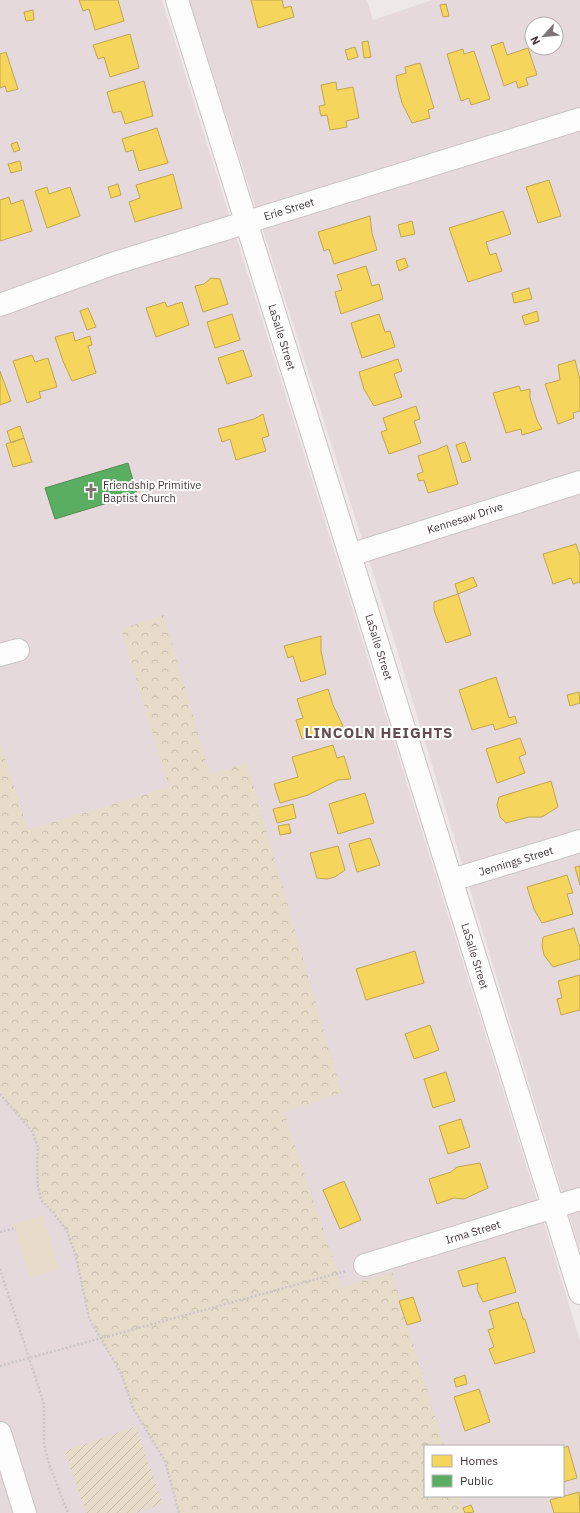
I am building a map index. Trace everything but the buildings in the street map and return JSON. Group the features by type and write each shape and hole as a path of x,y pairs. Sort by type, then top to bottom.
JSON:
{"street":[{"name":"LaSalle Street","path":"177,0 580,1293"},
{"name":"Erie Street","path":"0,305 112,264 580,119"},
{"name":"Kennesaw Drive","path":"350,555 580,482"},
{"name":"Jennings Street","path":"452,880 580,841"},
{"name":"Irma Street","path":"365,1265 580,1199"},
{"path":"0,1433 25,1513"}],"path":[{"path":"0,1094 32,1131 38,1147 38,1186 41,1200 53,1212 67,1231 76,1256 89,1318 122,1375 133,1408 165,1461 178,1513"},
{"path":"0,1232 16,1228"},
{"path":"0,1366 100,1337 365,1265"},
{"path":"0,1268 44,1404 44,1445 49,1464 68,1513"}],"shaded area":[{"path":"0,0 162,0 580,1341 580,1513 0,1513"},
{"path":"189,0 367,0 373,20 432,0 580,0 580,1251 387,617"}],"green space":[{"path":"164,615 210,774 247,763 342,1093 284,1112 343,1287 392,1272 444,1445 424,1445 424,1497 460,1497 465,1513 179,1513 165,1461 133,1408 122,1375 89,1318 76,1256 67,1231 53,1212 41,1200 38,1187 38,1147 32,1131 0,1094 0,742 28,830 169,787 121,629"},
{"path":"43,1215 59,1269 30,1278 14,1224"},
{"path":"136,1426 163,1504 136,1513 86,1513 65,1451"}],"place":[{"name":"Friendship Primitive Baptist Church","path":"91,491"}],"district":[{"name":"LINCOLN HEIGHTS","path":"379,733"}]}
